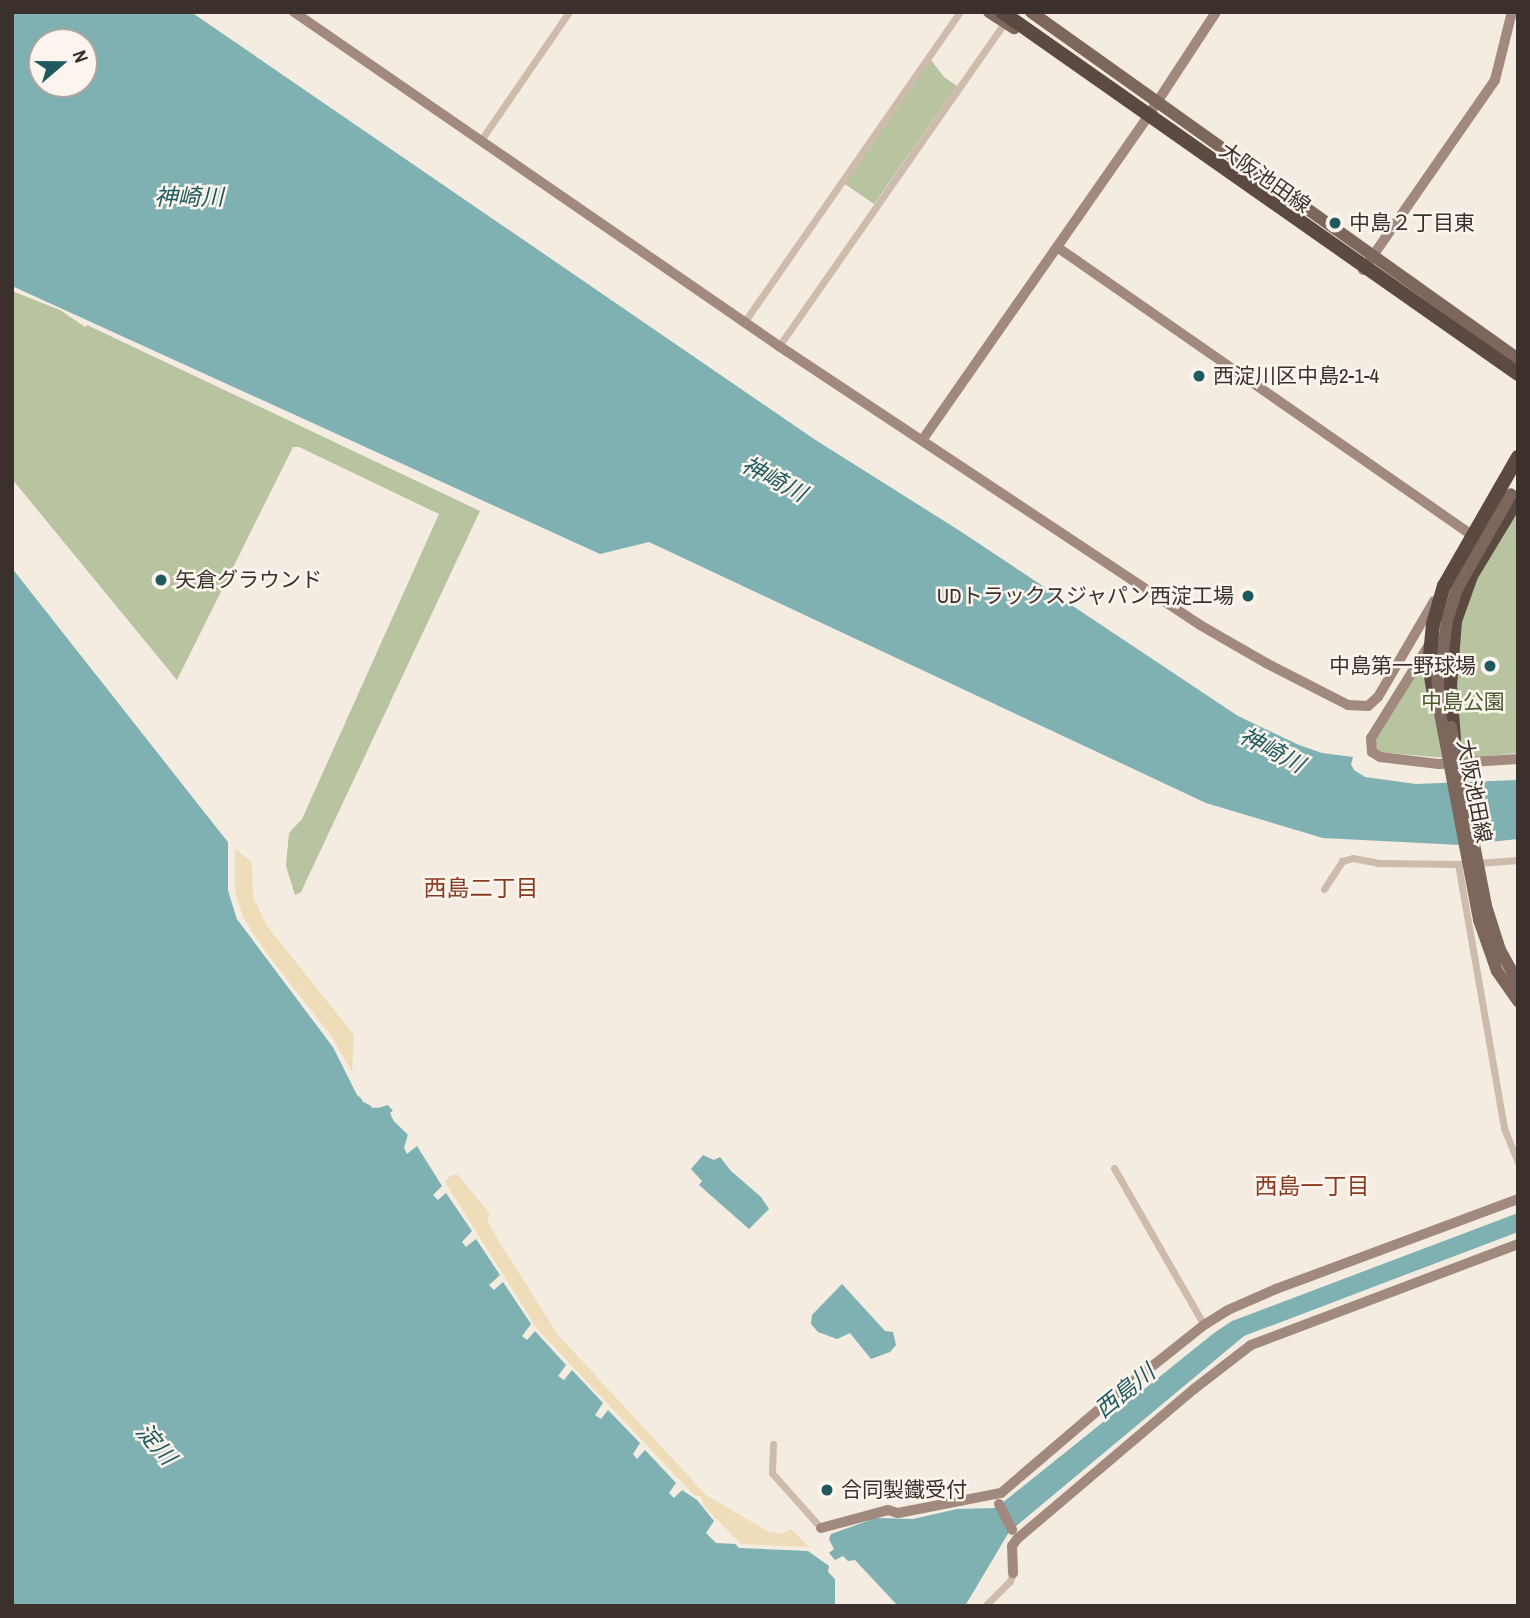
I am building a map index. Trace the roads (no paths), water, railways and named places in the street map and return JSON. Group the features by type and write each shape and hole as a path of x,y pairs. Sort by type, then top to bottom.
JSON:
{"highway":[{"path":"1008,15 1518,359"},
{"path":"1008,15 1518,375"},
{"path":"1449,740 1429,665 1436,611 1456,560 1518,455"},
{"path":"1449,740 1450,665 1458,608 1471,576 1514,492"}],"main road":[{"name":"大阪池田線","path":"989,12 1008,15 1146,119 1518,375"},
{"name":"大阪池田線","path":"1031,12 1155,102 1471,322 1518,359"},
{"path":"1514,492 1518,471"},
{"name":"大阪池田線","path":"1449,740 1488,914 1500,950 1518,982"},
{"name":"大阪池田線","path":"1449,740 1483,933 1497,971 1518,1001"}],"street":[{"path":"294,12 779,346 1200,625 1266,663 1355,707 1368,706 1378,697 1429,612 1447,570 1518,455"},
{"path":"481,140 569,12"},
{"path":"745,321 960,12"},
{"path":"923,439 1146,119 1216,12"},
{"path":"1363,270 1496,80 1512,12"},
{"path":"779,346 1008,15"},
{"path":"1056,247 1469,533"},
{"path":"1514,492 1370,745 1377,756 1411,761 1479,764 1518,760"},
{"path":"1324,889 1342,861 1353,858 1378,863 1458,864 1518,860"},
{"path":"1458,864 1504,1128 1518,1162"},
{"path":"1114,1168 1204,1325"},
{"path":"772,1444 772,1472 821,1528 888,1510 898,1513 996,1499 1204,1325 1276,1289 1518,1199"},
{"path":"985,1606 1010,1581 1013,1573 1012,1546 1015,1534 1251,1345 1518,1244"},
{"path":"996,1499 1015,1534"}],"water":[{"name":"神崎川","path":"12,12 191,12 814,439 960,531 1238,716 1299,745 1322,753 1353,757 1351,764 1354,770 1365,777 1416,784 1518,780 1518,839 1460,845 1323,838 1206,803 649,542 600,554 12,286"},
{"name":"淀川","path":"12,568 228,842 228,890 237,919 333,1047 363,1102 378,1108 388,1105 393,1111 390,1113 394,1121 408,1134 404,1148 407,1154 417,1146 442,1186 433,1195 438,1200 446,1193 472,1231 462,1242 466,1247 476,1239 500,1275 489,1285 494,1290 503,1282 531,1324 522,1336 527,1340 535,1331 566,1365 558,1376 564,1380 572,1370 603,1403 595,1415 601,1419 608,1410 640,1443 633,1454 637,1459 645,1450 676,1483 669,1493 674,1498 682,1490 697,1500 714,1521 706,1533 716,1543 735,1544 739,1548 808,1551 829,1566 828,1572 835,1579 835,1606 12,1606"},
{"path":"703,1155 714,1160 720,1157 731,1171 761,1197 769,1209 749,1229 699,1185 702,1181 691,1169"},
{"path":"1518,1213 1518,1232 1244,1336 1009,1532 965,1606 898,1606 855,1560 848,1561 843,1556 835,1560 829,1553 834,1549 829,1539 831,1534 876,1518 913,1519 957,1509 996,1508 1232,1321"},
{"path":"842,1284 885,1331 893,1332 896,1345 890,1352 871,1359 850,1333 837,1339 818,1332 811,1324 812,1315"}],"place":[{"name":"中島２丁目東","path":"1335,223"},
{"name":"西淀川区中島2-1-4","path":"1199,376"},
{"name":"矢倉グラウンド","path":"161,580"},
{"name":"UDトラックスジャパン西淀工場","path":"1248,596"},
{"name":"中島第一野球場","path":"1490,666"},
{"name":"合同製鐵受付","path":"827,1490"}],"district":[{"name":"西島二丁目","path":"481,888"},
{"name":"西島一丁目","path":"1312,1186"}],"park label":[{"name":"中島公園","path":"1463,702"}],"water label":[{"name":"西島川","path":"1125,1391"}]}
